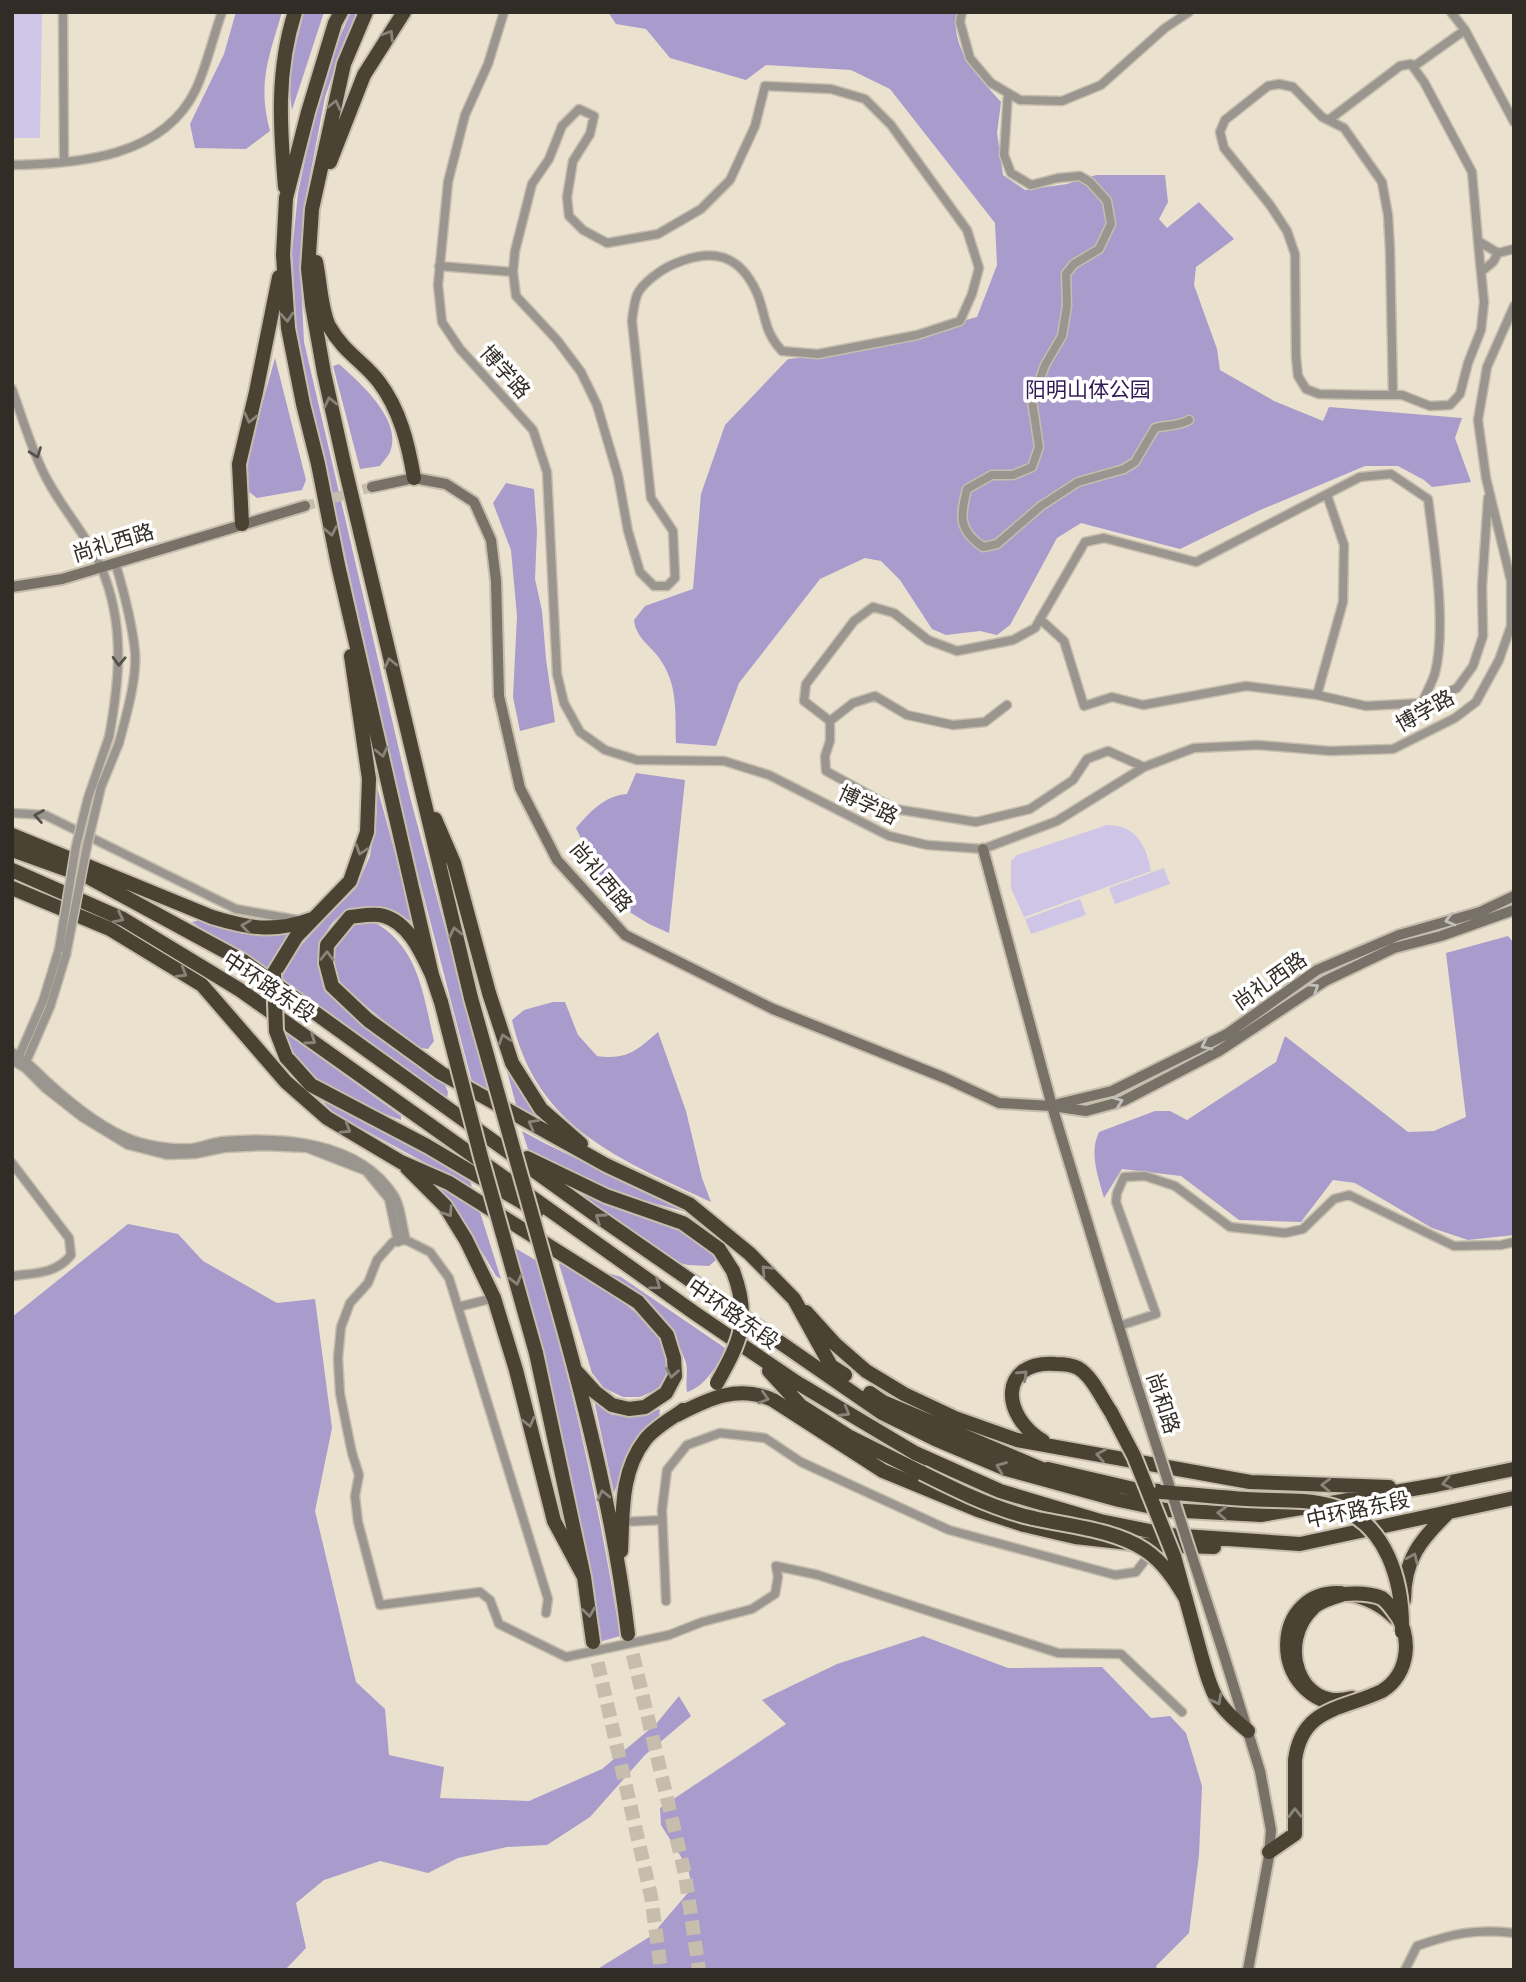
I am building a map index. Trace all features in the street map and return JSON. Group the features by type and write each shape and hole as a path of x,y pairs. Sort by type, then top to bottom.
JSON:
{"highway":[{"path":"295,12 282,62 280,128 286,198 283,255 288,328 338,565 432,975 536,1353 584,1577 593,1642"},
{"path":"286,198 308,112 335,23 341,12"},
{"path":"366,12 344,64 312,209 309,270 324,373 471,998 575,1370 620,1570 628,1634"},
{"path":"312,209 364,75 404,12"},
{"path":"310,234 328,323 345,349 378,380 398,412 414,478"},
{"path":"242,524 239,464 283,255"},
{"path":"338,565 369,779 367,832 350,881 324,910 309,920 274,973 276,1031 286,1057 312,1085 427,1146 631,1268"},
{"path":"419,783 454,863 489,993 512,1063 541,1109 607,1165"},
{"path":"12,835 212,917 244,927 273,928 309,920"},
{"name":"中环路东段","path":"12,850 90,878 243,961 499,1145 882,1413 1006,1469 1166,1510 1261,1515 1514,1469"},
{"name":"中环路东段","path":"12,870 123,919 240,990 796,1382 915,1453 1000,1491 1100,1521 1169,1535 1300,1544 1514,1498"},
{"path":"12,888 110,929 202,985 286,1083 327,1118 401,1162 449,1183 638,1302 667,1335 674,1358 675,1376 666,1393 645,1407 629,1409 611,1405 575,1370"},
{"path":"432,975 415,942 399,924 384,916 350,917 327,945 326,963 332,986 368,1020 441,1073 607,1165 689,1205 750,1254 845,1353 866,1371 904,1394 955,1418 1017,1440 1250,1482 1419,1488"},
{"path":"499,1145 606,1196 683,1223 719,1249 733,1271 742,1306 737,1348 717,1382 646,1439 633,1460 624,1492 620,1570"},
{"path":"401,1162 445,1206 466,1240 494,1298 516,1370 554,1521 584,1577"},
{"path":"794,1299 831,1366 883,1402 1119,1500"},
{"path":"751,1352 801,1406 848,1436 966,1495 1019,1515 1112,1536 1144,1549 1174,1578 1185,1599"},
{"path":"1050,1446 1031,1434 1017,1419 1013,1408 1012,1385 1022,1372 1034,1365 1046,1363 1078,1368 1111,1412 1134,1456 1174,1556 1212,1692 1223,1711 1248,1731"},
{"path":"677,1415 713,1397 761,1395 773,1400 883,1471 978,1510 1024,1525 1075,1537 1153,1545 1240,1548 1300,1544"},
{"path":"1027,1463 1138,1490 1334,1506 1359,1519 1384,1545 1396,1572 1403,1605 1402,1632 1401,1655 1384,1685 1339,1702 1309,1687 1297,1671 1294,1660 1298,1627 1314,1607 1327,1599 1344,1594 1364,1593 1384,1599 1397,1615 1406,1631 1401,1672 1391,1685 1368,1698 1322,1713 1307,1725 1297,1744 1295,1760 1296,1834 1269,1852"},
{"path":"1402,1632 1392,1615 1374,1601 1335,1592 1310,1598 1295,1615 1288,1631 1289,1662 1298,1682 1317,1700 1358,1706 1376,1700 1389,1691 1404,1673 1409,1654 1404,1580 1420,1541 1449,1512"}],"street":[{"path":"63,12 64,162"},
{"path":"12,165 64,162 103,156 152,139 179,117 196,89 222,12"},
{"name":"博学路","path":"504,12 488,64 465,115 448,181 438,285 442,322 460,349 533,430 547,472 557,674 564,703 580,732 605,750 637,760 724,761 769,775 889,836 927,845 983,849 1057,821 1144,767 1194,748 1258,745 1330,751 1393,749 1455,718 1476,702 1499,660 1511,626 1511,581 1488,488 1478,420 1488,367 1514,306"},
{"path":"962,12 960,22 970,58 990,83 1020,100 1062,101 1101,85 1165,28 1189,12"},
{"path":"1451,12 1465,30 1514,122"},
{"path":"1413,67 1465,30"},
{"path":"1330,119 1400,65 1411,64 1424,82 1472,172 1484,302 1481,330 1460,394 1450,405 1430,406 1402,395 1393,395 1319,394 1306,389 1298,376 1295,254 1287,231 1270,205 1224,148 1220,132 1225,120 1268,86 1279,84 1293,87 1322,117 1344,128 1382,181 1390,250 1393,395"},
{"path":"765,86 831,89 865,99 891,125 967,230 979,268 972,294 960,321 917,335 818,354 782,351 769,337 757,293 744,271 730,260 714,254 688,258 664,269 638,292 632,321 651,498 673,531 676,578 667,586 654,586 640,572 628,531 618,476 597,405 573,361 516,296 513,272 515,251 532,184 549,159 562,126 579,109 594,116 590,134 573,161 567,197 569,216 583,230 607,243 657,234 701,209 730,180 755,126 765,86"},
{"path":"1008,93 1004,155 1011,173 1031,185 1080,176 1090,182 1107,201 1111,224 1099,248 1074,264 1066,274 1067,306 1062,336 1045,365 1032,401 1039,447 1032,467 1013,475 992,475 967,489 961,510 963,527 973,541 983,547 997,544 1041,506 1078,482 1125,469 1135,462 1155,428 1172,423 1183,424 1189,420"},
{"path":"1478,241 1498,253 1514,249"},
{"path":"1481,272 1493,262 1498,253"},
{"path":"439,266 513,272"},
{"path":"12,389 41,467 100,567 114,613 120,652 108,737 76,846 62,952"},
{"path":"830,721 804,701 806,684 854,621 873,607 894,612 928,640 957,651 1013,640 1035,628 1085,542 1104,538 1196,562 1360,477 1391,474 1429,499 1436,555 1440,635 1435,673 1422,703"},
{"name":"尚礼西路","path":"372,487 414,478 446,484 474,502 491,540 496,581 499,696 520,788 557,860 625,935 773,1009 945,1078 999,1103 1086,1111 1123,1101 1219,1051 1325,981 1394,948 1441,936 1514,910"},
{"path":"1040,618 1064,641 1084,706 1111,697 1143,705 1246,686 1317,695 1366,706 1422,703 1457,688 1473,666 1483,636 1482,587 1488,488"},
{"path":"1317,695 1343,603 1344,545 1327,495"},
{"name":"尚礼西路","path":"12,587 62,579 305,506"},
{"path":"115,562 128,603 135,655 128,709 119,743 101,787 50,1007 19,1060 45,1088 82,1117 128,1145 167,1155 195,1154 224,1148 307,1148 366,1171 389,1199 402,1241"},
{"path":"830,721 853,703 875,696 907,715 953,725 985,722 1007,705"},
{"path":"830,721 825,771 895,809 976,822 1030,809 1073,780 1087,759 1108,751 1144,767"},
{"path":"12,813 46,816 236,909 309,920"},
{"name":"尚和路","path":"983,849 1052,1106 1133,1373 1260,1771 1271,1830 1248,1970"},
{"name":"尚礼西路","path":"1052,1106 1112,1091 1227,1034 1317,970 1399,935 1480,912 1514,896"},
{"path":"12,1163 69,1238 71,1255 64,1264 52,1271 12,1276"},
{"path":"1119,1326 1156,1314 1116,1202 1116,1193 1124,1177 1145,1176 1175,1186 1230,1227 1286,1234 1303,1229 1334,1199 1349,1195 1454,1246 1501,1245 1514,1242"},
{"path":"546,1613 548,1599 449,1278 430,1252 402,1241 393,1242 377,1260 368,1283 350,1303 341,1327 338,1358 340,1394 359,1475 355,1496 358,1522 380,1605 480,1592 490,1600 499,1624 566,1657 669,1635 702,1622 752,1609 775,1594 778,1577 776,1566 818,1575 1058,1653 1121,1654 1182,1712"},
{"path":"458,1307 494,1298"},
{"path":"666,1601 662,1520 667,1470 687,1446 720,1433 765,1438 801,1462 949,1530 1115,1575 1136,1572 1153,1550 1153,1545"},
{"path":"622,1522 662,1520"},
{"path":"1405,1970 1417,1946 1447,1935 1484,1930 1514,1933"}],"shaded area":[{"path":"12,12 42,12 40,138 12,138"},
{"path":"1107,825 1125,829 1138,838 1151,871 1024,917 1011,888 1011,861 1017,855"},
{"path":"1164,868 1170,884 1115,904 1109,888"},
{"path":"1080,899 1086,915 1031,934 1025,919"}],"green space":[{"path":"236,12 282,12 266,70 266,114 270,131 246,149 195,148 190,124 224,54"},
{"path":"304,12 324,12 292,110 291,73"},
{"path":"351,12 358,12 325,97 304,207 300,261 304,342 410,797 489,1092 473,1086 405,824 328,478 302,374 292,252 298,193 317,104 334,50"},
{"name":"阳明山体公园","path":"608,12 957,12 957,38 962,50 975,72 1001,102 997,133 1003,175 1025,190 1067,184 1096,175 1165,175 1168,202 1159,219 1167,228 1199,202 1234,239 1196,267 1194,285 1217,349 1220,370 1274,401 1323,421 1329,407 1462,418 1455,438 1471,482 1432,487 1398,466 1365,466 1258,511 1180,549 1081,523 1057,538 1010,625 997,635 980,631 946,635 932,629 900,580 881,561 865,558 820,579 739,683 716,746 676,743 675,702 668,673 638,633 634,620 645,606 693,589 701,494 725,425 788,359 832,355 977,317 997,265 995,223 890,89 851,70 766,65 746,80 670,58 646,29 616,24"},
{"path":"275,358 306,480 302,490 257,498 248,491 245,465"},
{"path":"339,364 377,403 390,427 390,452 380,466 360,469 333,366"},
{"path":"506,483 534,489 537,531 535,579 542,611 555,722 520,731 513,697 517,616 511,550 493,503"},
{"path":"636,773 685,780 669,933 628,911 582,859 583,843 576,828 605,801 627,794"},
{"path":"376,783 414,923 384,910 369,908 355,909 343,914 325,936 320,953 321,976 329,992 357,1020 405,1058 444,1083 448,1092 447,1098 279,983 286,962 356,888 370,856 377,812 373,784"},
{"path":"200,920 243,934 291,935 269,976 192,922"},
{"path":"372,921 388,931 400,944 416,973 434,1041 428,1049 415,1047 339,983 332,963 336,941 352,925"},
{"path":"1508,936 1514,943 1514,1235 1468,1240 1432,1228 1355,1183 1333,1180 1301,1222 1239,1220 1181,1176 1122,1169 1104,1198 1095,1156 1099,1132 1155,1111 1170,1111 1187,1120 1276,1062 1285,1036 1408,1132 1434,1131 1466,1117 1446,953"},
{"path":"553,1002 565,1002 578,1035 597,1056 616,1057 630,1053 658,1032 686,1111 702,1178 711,1202 645,1171 587,1136 562,1114 541,1088 524,1057 512,1020 524,1010"},
{"path":"283,1031 401,1116 401,1120 359,1104 315,1081 295,1062"},
{"path":"504,1060 528,1104 548,1129 518,1112"},
{"path":"322,1100 469,1175 472,1188 333,1113"},
{"path":"522,1131 690,1213 594,1187 530,1155"},
{"path":"428,1179 479,1209 501,1279 496,1276 465,1226"},
{"path":"577,1192 634,1209 671,1224 689,1233 717,1259 709,1266 671,1261"},
{"path":"128,1224 178,1234 203,1261 277,1303 315,1299 332,1428 315,1511 356,1682 385,1709 389,1755 444,1767 440,1798 529,1801 602,1769 656,1724 679,1696 691,1716 645,1755 590,1817 547,1845 507,1847 458,1858 428,1873 380,1861 324,1880 296,1903 306,1948 285,1970 12,1970 12,1317"},
{"path":"515,1248 537,1261 562,1354 594,1494 620,1636 599,1642 561,1430"},
{"path":"562,1262 611,1292 641,1317 665,1343 669,1371 658,1389 640,1397 623,1397 604,1388 592,1373 559,1264"},
{"path":"605,1272 621,1277 725,1348 705,1381 687,1392 686,1364 671,1333 652,1310"},
{"path":"594,1400 612,1415 640,1416 660,1409 659,1418 624,1465 614,1493"},
{"path":"923,1636 1008,1668 1102,1667 1151,1718 1170,1716 1186,1733 1202,1786 1199,1855 1189,1933 1156,1966 1157,1970 596,1970 651,1936 692,1888 688,1868 661,1825 660,1808 786,1724 762,1700 837,1664"}],"tunnel":[{"path":"305,506 372,487"},
{"path":"628,1634 685,1874 699,1970"},
{"path":"593,1642 651,1896 661,1970"}]}
